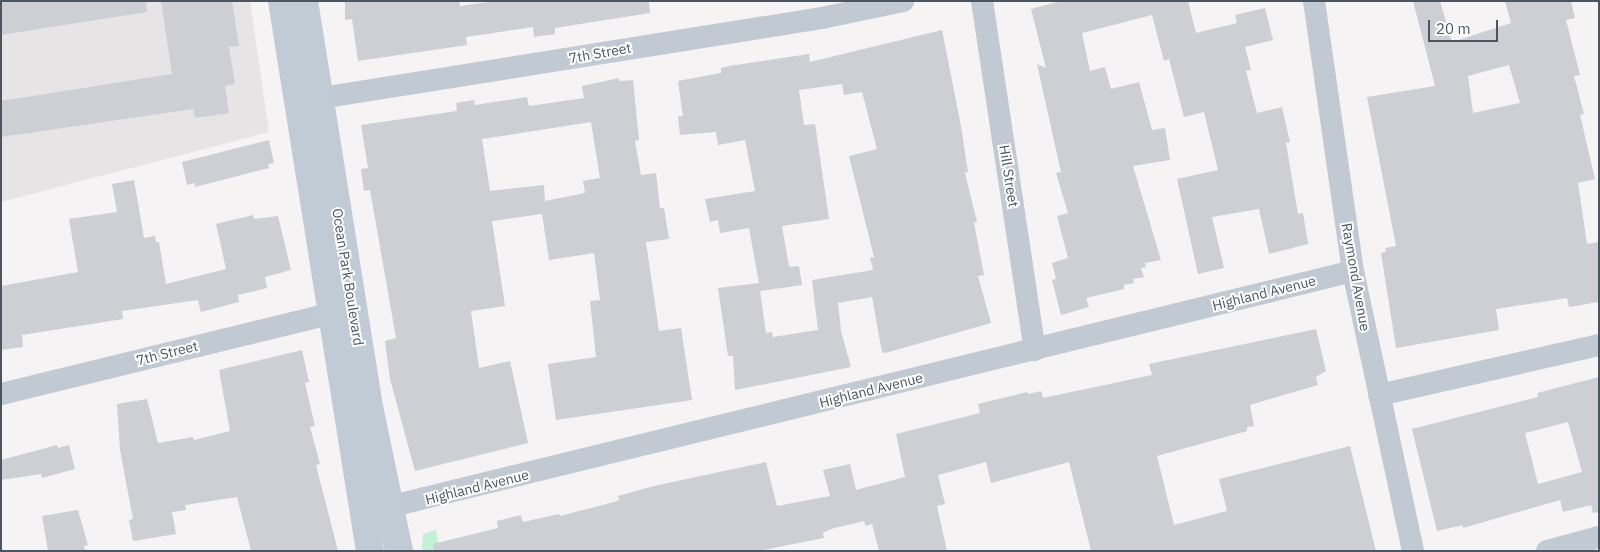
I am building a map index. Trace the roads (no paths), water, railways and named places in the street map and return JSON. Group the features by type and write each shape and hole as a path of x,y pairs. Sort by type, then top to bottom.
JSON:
{"street":[{"name":"Ocean Park Boulevard","path":"282,1 308,100 360,415 370,551"},
{"name":"Ocean Park Boulevard","path":"304,1 308,100 333,313 360,415"},
{"name":"7th Street","path":"308,100 822,18 903,1"},
{"name":"Hill Street","path":"982,1 1035,350"},
{"name":"Raymond Avenue","path":"1314,1 1353,271 1413,551"},
{"name":"Highland Avenue","path":"388,507 1353,271"},
{"name":"7th Street","path":"1,394 333,313"},
{"path":"1379,395 1599,345"},
{"path":"360,415 361,440 372,500 379,506 388,507 399,551"},
{"path":"1547,551 1599,537"}]}
